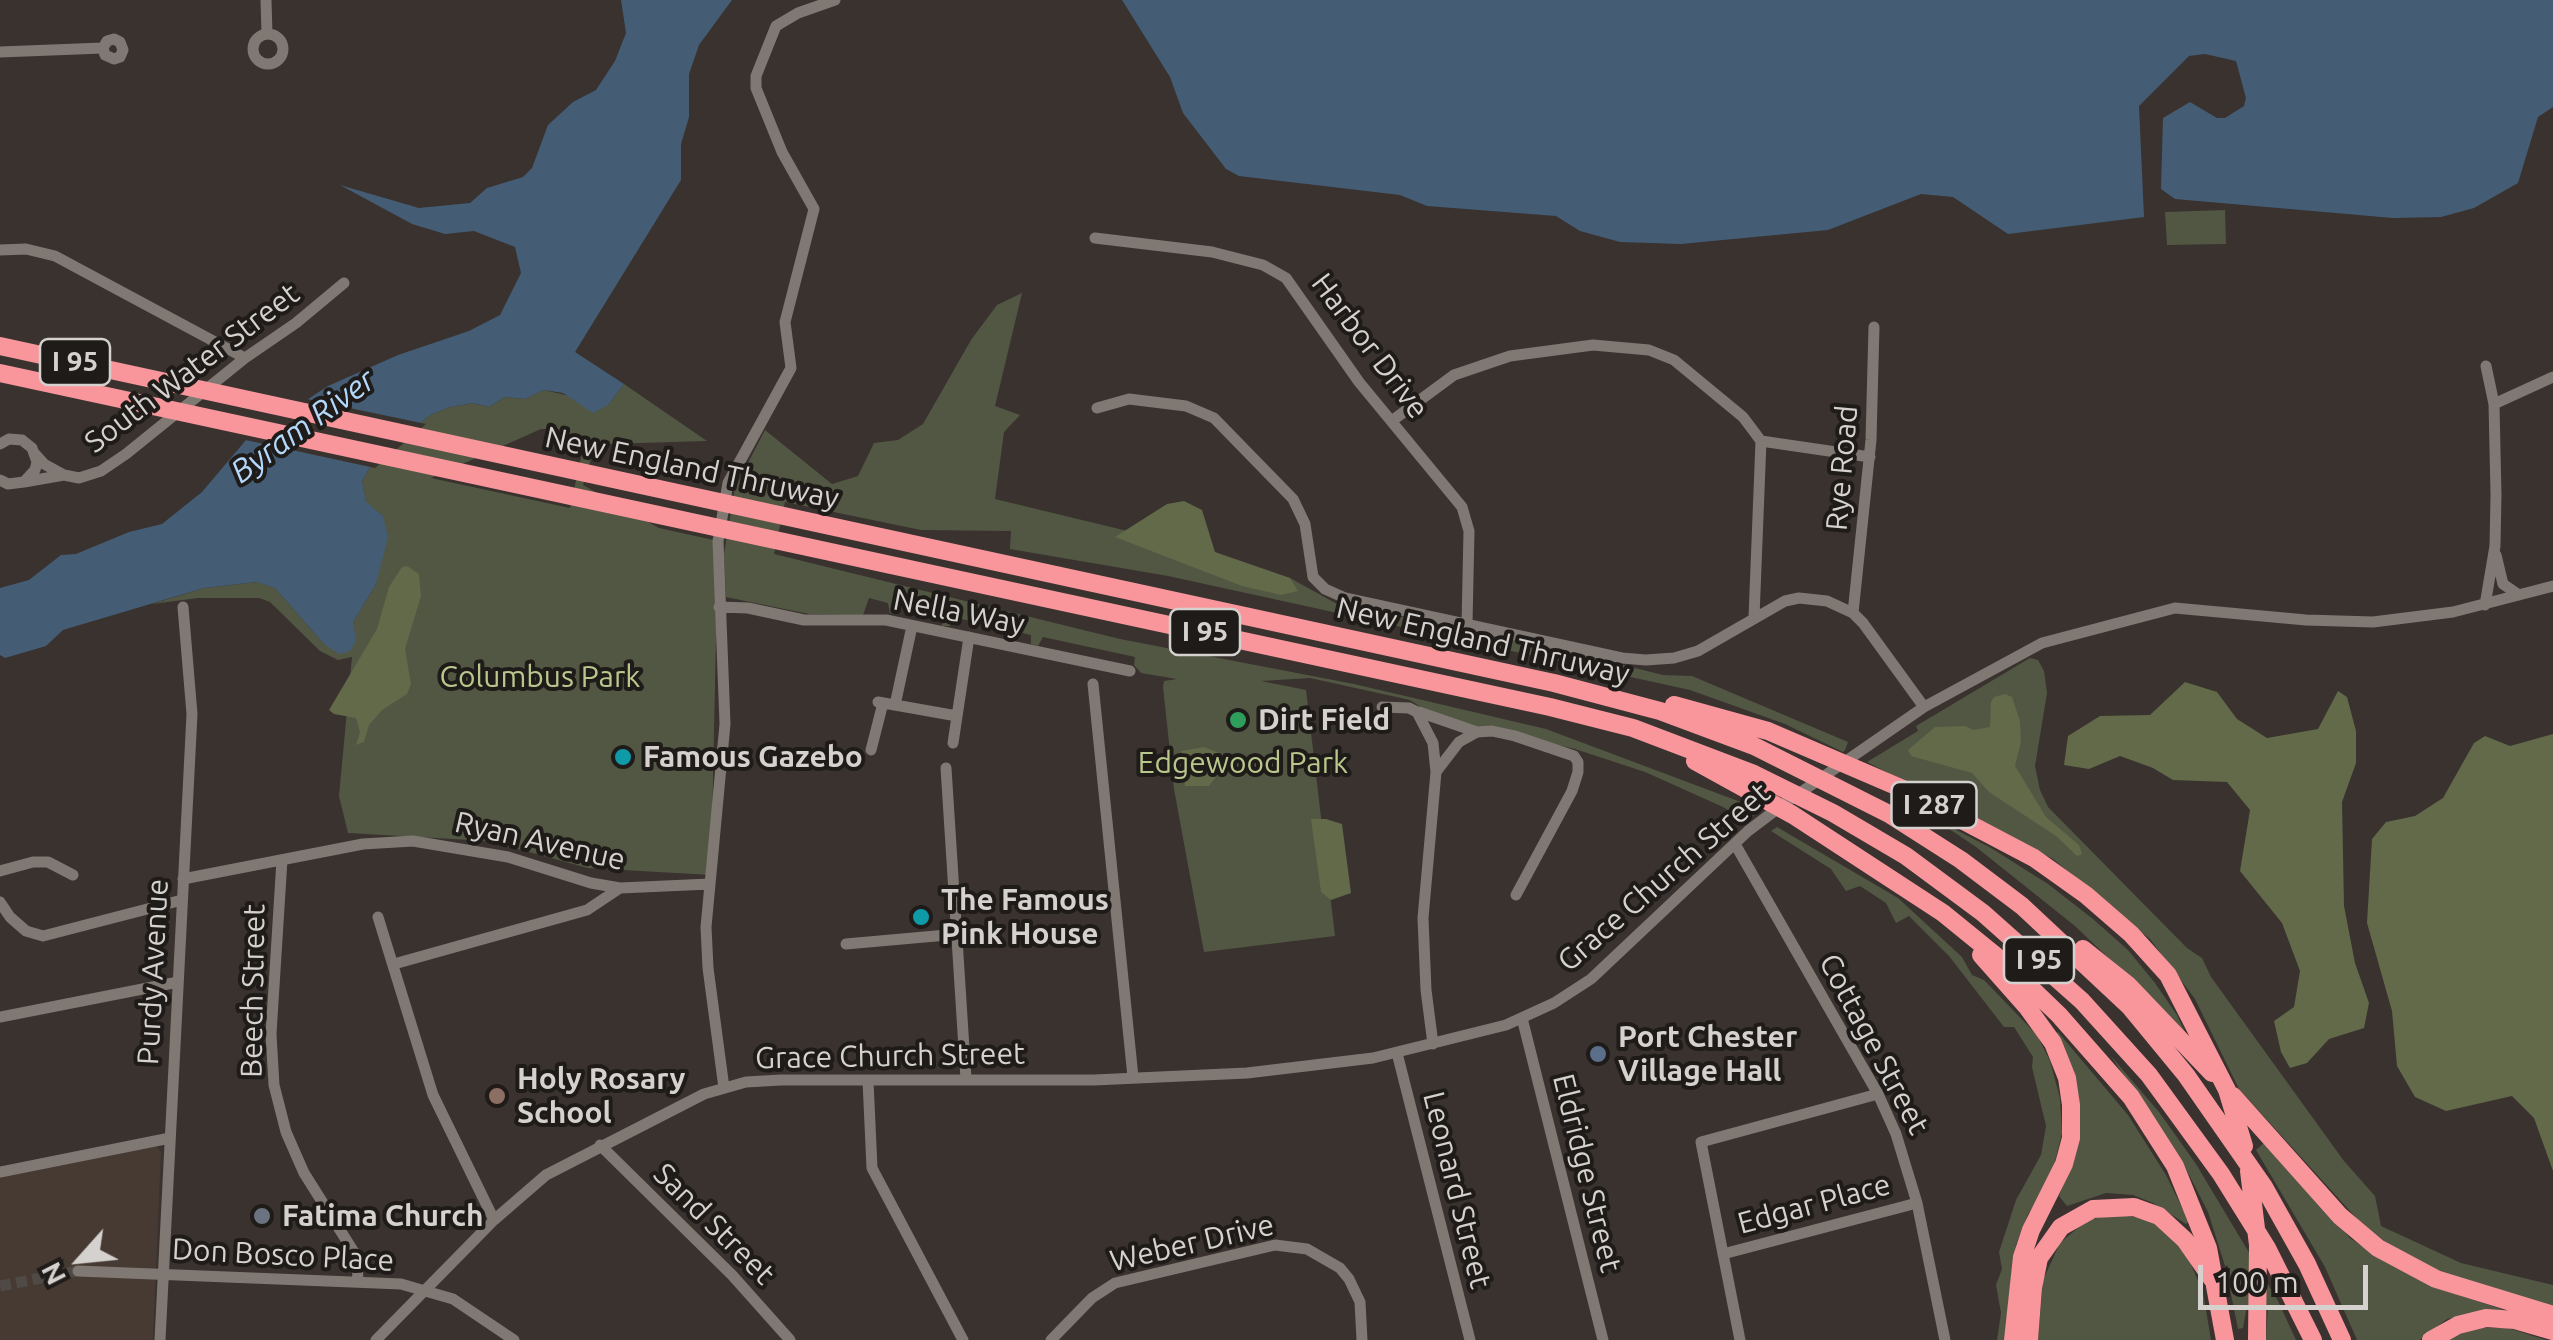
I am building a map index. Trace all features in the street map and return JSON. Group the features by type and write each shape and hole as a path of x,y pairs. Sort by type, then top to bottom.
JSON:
{"highway":[{"name":"New England Thruway","path":"0,346 1610,696 1705,726 1827,780 1934,841 2033,916 2130,1007 2186,1075 2264,1187 2307,1264 2342,1340"},
{"name":"New England Thruway","path":"0,372 1550,707 1632,728 1784,787 1870,834 1948,886 2046,966 2113,1032 2183,1118 2258,1233 2313,1340"},
{"name":"I 287","path":"1610,696 1710,712 1768,731 1904,789 2034,858 2086,895 2148,951 2168,975 2227,1090 2248,1162 2257,1226 2257,1340"},
{"name":"I 287","path":"1632,728 1793,815 1944,913 2031,987 2144,1114 2184,1185 2208,1248 2225,1340"},
{"path":"1944,913 2045,1030 2061,1060 2070,1091 2072,1122 2068,1151 2026,1244 2016,1291 2013,1340"},
{"path":"2033,916 2105,964 2128,985 2340,1216 2365,1238 2392,1258 2436,1279 2553,1316"},
{"path":"2029,1340 2035,1272 2040,1258 2061,1227 2092,1209 2134,1207 2159,1216 2186,1240 2216,1283"},
{"path":"2431,1340 2458,1325 2486,1318 2515,1320 2553,1331"}],"street":[{"path":"266,0 268,34"},
{"path":"724,1088 706,927 725,724 718,541 728,483 791,368 785,322 814,208 782,152 756,88 756,76 776,26 798,12 836,0"},
{"path":"0,52 103,48"},
{"name":"Harbor Drive","path":"1095,238 1198,249 1276,271 1297,290 1360,382 1456,497 1468,520 1467,624"},
{"path":"0,250 26,249 55,256 245,358"},
{"name":"South Water Street","path":"0,492 20,483 64,475 87,477 113,464 344,282"},
{"name":"Rye Road","path":"1853,613 1870,458 1874,328"},
{"path":"1392,420 1444,380 1478,364 1546,349 1610,346 1649,350 1674,360 1743,417 1761,441 1754,617"},
{"path":"2485,605 2494,546 2494,404 2486,366"},
{"path":"2494,404 2553,378"},
{"path":"1097,408 1129,399 1206,412 1292,499 1305,524 1310,568 1318,584 1346,598 1622,658 1659,660 1698,651 1772,606 1799,598 1827,601 1853,613 1924,707"},
{"name":"South Water Street","path":"0,444 22,440 64,475"},
{"path":"1761,441 1870,458"},
{"path":"0,480 20,483 35,470 35,454"},
{"path":"2494,546 2504,584 2520,595"},
{"name":"Grace Church Street","path":"376,1340 494,1220 546,1175 704,1094 746,1082 1134,1078 1274,1070 1342,1063 1433,1044 1522,1018 1554,1003 1614,960 1748,831 1924,707 2042,644 2175,608 2352,622 2426,617 2553,586"},
{"name":"Nella Way","path":"719,607 748,608 804,620 886,620 1130,670"},
{"name":"Purdy Avenue","path":"160,1340 192,714 183,608"},
{"path":"872,750 912,626"},
{"path":"953,743 968,637"},
{"path":"1092,684 1134,1078"},
{"path":"886,703 956,716"},
{"path":"1382,706 1409,708 1477,732 1515,736 1569,752 1578,762 1572,791 1516,896"},
{"path":"1417,712 1434,743 1436,772 1423,918 1433,1044"},
{"path":"1436,772 1459,742 1477,732"},
{"path":"946,768 966,1079"},
{"name":"Ryan Avenue","path":"183,880 364,844 413,842 508,857 590,883 620,888 710,884"},
{"name":"Cottage Street","path":"1735,844 1878,1094 1904,1155 1918,1203 1945,1340"},
{"name":"Beech Street","path":"282,860 271,1034 274,1085 286,1132 304,1173 357,1256 358,1282"},
{"path":"0,871 48,862 73,875"},
{"path":"394,964 587,910 620,888"},
{"path":"0,902 26,931 43,936 182,900"},
{"path":"378,917 433,1094 494,1220"},
{"path":"846,944 958,934"},
{"path":"0,1017 178,982"},
{"name":"Eldridge Street","path":"1522,1018 1602,1340"},
{"name":"Leonard Street","path":"1397,1053 1470,1340"},
{"path":"868,1080 872,1168 963,1340"},
{"path":"1740,1340 1701,1142 1878,1094"},
{"path":"0,1172 170,1138"},
{"name":"Sand Street","path":"600,1145 732,1275 790,1340"},
{"name":"Edgar Place","path":"1723,1254 1918,1203"},
{"name":"Weber Drive","path":"1052,1340 1092,1298 1115,1284 1275,1245 1306,1248 1340,1268 1350,1279 1360,1302 1362,1340"},
{"name":"Don Bosco Place","path":"78,1270 401,1284 453,1299 514,1340"}],"shaded area":[{"path":"156,1145 161,1152 153,1340 0,1340 0,1176"}],"green space":[{"path":"2225,210 2226,244 2167,245 2165,212"},
{"name":"Edgewood Park","path":"1022,293 995,406 1020,415 1004,432 995,499 1140,534 1290,578 1337,604 1538,644 1663,675 1692,676 1848,742 1845,750 1690,690 1168,576 1010,549 1011,531 921,530 785,502 774,554 1120,639 1354,684 1546,729 1762,810 1746,821 1645,772 1575,749 1450,720 1410,700 1310,678 1261,681 1306,690 1335,936 1204,952 1174,789 1163,687 1164,681 1177,679 1141,673 1134,665 1135,657 1043,637 1038,646 1031,644 1031,635 953,617 950,626 942,626 941,614 895,604 890,614 888,603 869,598 863,615 809,614 726,597 724,554 735,488 765,430 832,484 858,476 874,443 898,440 923,424 971,340 997,305"},
{"name":"Columbus Park","path":"624,384 707,441 605,444 594,449 583,485 659,528 718,541 711,875 588,868 488,841 348,833 339,796 352,657 338,660 320,651 270,602 259,598 198,598 152,604 204,588 258,582 275,588 324,644 353,645 353,622 376,584 383,516 366,503 362,481 373,462 430,415 450,407 473,403 489,407 505,397 525,399 544,390 608,405","holes":["541,429 562,429 584,444 570,508 431,478"]},
{"path":"1184,501 1202,510 1215,552 1290,578 1298,591 1281,595 1242,586 1115,537 1167,504"},
{"path":"402,567 419,574 421,596 405,649 411,684 407,694 382,710 369,725 364,742 356,745 360,732 356,718 329,710 377,629 389,587"},
{"path":"2030,658 2038,660 2044,671 2047,693 2035,766 2048,807 2187,948 2202,958 2211,977 2344,1161 2375,1196 2381,1226 2461,1263 2553,1285 2553,1308 2443,1273 2391,1246 2360,1222 2239,1089 2195,999 2150,939 2053,859 1867,762 1918,731 1916,726"},
{"path":"2185,682 2217,692 2237,719 2267,738 2318,729 2338,691 2347,697 2356,731 2356,763 2342,802 2344,906 2355,963 2369,1003 2364,1028 2329,1039 2307,1063 2290,1068 2281,1052 2274,1021 2294,1007 2300,971 2282,923 2240,871 2250,810 2227,782 2173,780 2120,756 2089,769 2064,765 2068,736 2100,716 2150,715"},
{"path":"2005,694 2012,697 2020,721 2021,742 2015,766 2046,817 2079,845 2082,854 2077,856 2056,836 1989,792 1972,773 1911,756 1908,750 1935,727 1990,727 1991,702"},
{"path":"2553,734 2553,1171 2534,1118 2512,1096 2446,1111 2415,1097 2397,1066 2392,1011 2367,923 2372,839 2386,822 2415,816 2443,798 2474,743 2485,736 2510,746"},
{"path":"1204,747 1234,759 1236,766 1222,769 1209,786 1185,786 1181,751"},
{"path":"1933,818 1991,848 2048,884 2093,919 2128,950 2155,983 2191,1045 2159,1006 2075,926"},
{"path":"1311,819 1342,824 1351,893 1331,900 1321,892"},
{"path":"1777,827 1898,898 2037,1035 2050,1061 2060,1098 2062,1133 2050,1181 2028,1214 2016,1245 2004,1340 1997,1340 2001,1313 1996,1285 2002,1269 1999,1252 2016,1200 2041,1155 2046,1126 2033,1057 2014,1027 2004,1027 1949,956 1909,916 1896,923 1886,903 1860,886 1846,891 1831,869 1771,831"},
{"path":"2058,1032 2128,1115 2166,1175 2189,1222 2186,1224 2133,1195 2106,1193 2067,1206 2059,1196 2074,1153 2054,1034"},
{"path":"2110,1055 2159,1112 2196,1164 2278,1301 2296,1340 2266,1340 2268,1307 2247,1305 2243,1328 2238,1329 2226,1269 2208,1212 2183,1163"},
{"path":"2265,1142 2350,1238 2385,1262 2444,1290 2519,1315 2487,1312 2447,1319 2420,1340 2357,1340 2325,1267 2256,1150"},
{"path":"2113,1214 2142,1218 2167,1228 2185,1251 2203,1292 2211,1340 2038,1340 2043,1280 2060,1243 2086,1221"},
{"path":"2473,1328 2508,1328 2546,1340 2446,1340"}],"water":[{"name":"Byram River","path":"621,0 732,0 699,45 689,74 689,117 681,144 681,180 575,352 624,384 608,405 593,413 563,393 544,390 525,399 505,397 489,407 473,403 450,407 430,415 373,462 362,481 366,502 383,516 388,537 376,584 353,622 356,641 350,651 339,654 324,644 275,588 257,582 204,588 63,630 46,646 5,658 0,655 0,588 29,580 61,555 76,554 129,532 162,524 202,492 246,440 328,386 500,315 521,273 515,247 474,231 445,234 412,224 340,185 419,208 470,203 487,188 523,177 532,168 548,125 573,102 596,90 615,61 626,33"},
{"path":"1122,0 2553,0 2553,107 2538,117 2518,183 2474,208 2441,217 2393,218 2175,199 2161,189 2163,118 2190,102 2217,118 2225,118 2244,106 2246,98 2236,61 2205,54 2189,56 2139,106 2144,217 2008,234 1953,197 1921,194 1828,230 1681,244 1620,242 1580,231 1556,216 1427,206 1400,195 1239,176 1226,169 1183,113 1170,77"}],"pier":[{"path":"302,398 426,424 375,468 241,439"}],"tunnel":[{"path":"0,1286 78,1271"}],"place":[{"name":"Dirt Field","path":"1238,720"},
{"name":"Famous Gazebo","path":"623,757"},
{"name":"The Famous Pink House","path":"921,917"},
{"name":"Port Chester Village Hall","path":"1598,1054"},
{"name":"Holy Rosary School","path":"497,1096"},
{"name":"Fatima Church","path":"262,1216"}]}
